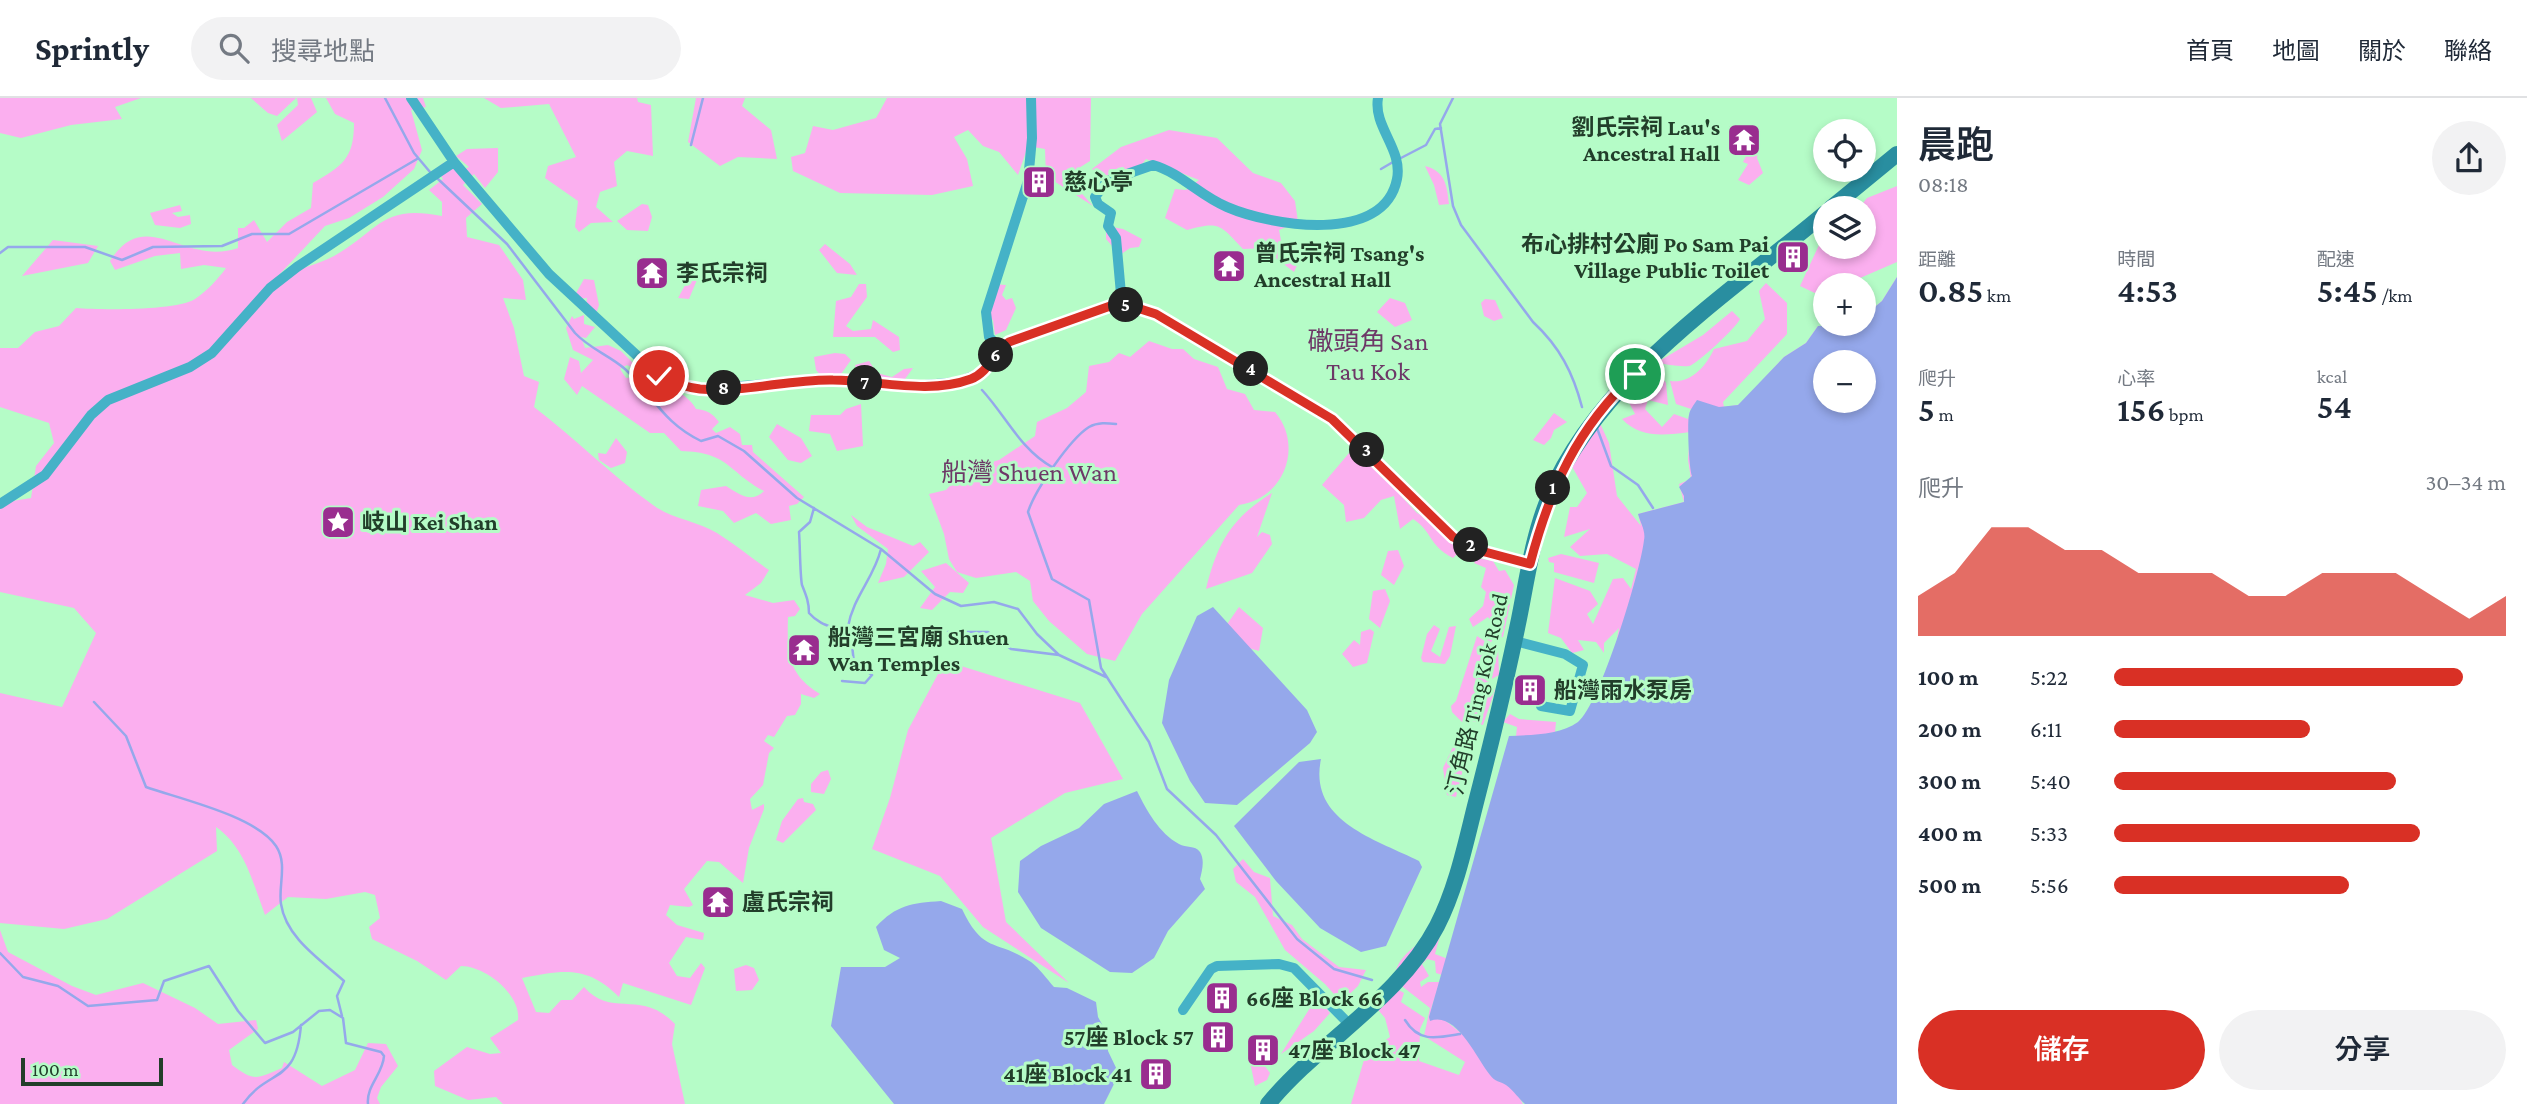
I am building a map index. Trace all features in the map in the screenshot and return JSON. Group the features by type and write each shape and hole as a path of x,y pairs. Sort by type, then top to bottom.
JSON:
{"main road":[{"path":"1846,196 1897,154"},
{"name":"汀角路 Ting Kok Road","path":"1268,1104 1294,1073 1401,978 1426,945 1445,909 1464,847 1530,564 1549,496 1566,464 1603,407 1696,318 1813,223"}],"street":[{"path":"411,98 454,162 549,274 659,376 680,386 729,388 832,379 914,386 958,382 981,373 1000,348 1052,326 1122,305 1156,314 1332,419 1453,537 1485,552 1530,564"},
{"path":"1000,348 989,337 986,312 1028,181 1031,98"},
{"path":"1122,305 1116,238 1108,226 1111,214 1098,204 1095,197 1107,181 1153,165 1182,178 1227,207 1256,217 1322,225 1349,221 1379,211 1394,190 1396,159 1376,113 1378,98"},
{"path":"0,504 45,475 91,415 108,400 190,367 212,353 270,288 454,162"},
{"path":"1514,641 1565,654 1583,665 1570,711 1541,706"},
{"path":"1183,1010 1211,969 1217,966 1283,964 1303,976 1349,1024"}],"shaded area":[{"path":"0,98 141,98 115,107 122,119 71,125 21,138 0,133"},
{"path":"251,98 296,98 277,116 268,113"},
{"path":"297,98 311,98 317,112 282,141 277,125 298,105"},
{"path":"326,98 423,98 426,107 411,110 422,150 414,169 383,197 349,218 325,226 277,277 334,256 393,217 422,213 442,216 442,202 429,190 443,179 437,169 443,163 459,172 469,167 456,156 467,149 498,148 498,172 485,188 474,174 463,185 482,204 466,218 467,237 499,245 523,280 526,300 503,298 514,328 524,376 539,382 534,407 653,505 668,514 717,533 769,570 761,583 745,595 773,603 794,600 800,609 795,616 788,617 791,661 801,678 820,694 814,698 801,694 801,704 795,715 787,716 774,737 768,735 764,741 774,748 769,753 763,785 750,799 752,810 764,804 764,809 749,848 743,883 719,862 707,861 684,889 693,905 670,905 666,915 677,925 704,933 703,940 686,937 669,963 677,976 690,978 701,963 705,968 691,1005 623,983 619,997 596,979 574,972 522,978 536,1012 549,1013 561,1000 572,1000 584,987 605,1001 639,1005 662,1013 675,1024 672,1044 685,1104 503,1104 496,1097 468,1100 435,1086 434,1071 467,1047 490,1054 501,1053 490,1038 518,1020 514,1001 508,991 490,976 470,967 461,966 446,980 417,961 372,939 369,927 380,918 375,895 365,892 326,899 288,897 265,915 241,855 226,835 216,827 217,851 107,919 64,929 0,923 0,693 62,707 96,633 74,608 0,592 0,503 31,498 36,466 54,443 49,423 0,407 0,348 18,348 35,332 59,326 76,308 155,308 185,303 199,296 226,268 204,265 181,269 180,253 155,256 115,270 110,261 124,245 138,238 152,237 218,252 238,248 238,228 244,228 254,220 267,242 287,222 311,208 313,183 332,172 349,153 354,123 335,114"},
{"path":"484,98 637,98 638,102 651,105 653,156 627,151 614,162 617,186 600,192 596,207 613,222 591,223 579,232 575,227 578,201 545,178 548,166 576,157 549,104 501,108"},
{"path":"696,98 745,98 742,106 771,130 777,159 738,157 720,166 688,142"},
{"path":"887,98 1091,98 1090,161 1066,176 1093,206 1046,176 1045,149 1028,146 1018,175 999,152 983,146 968,130 954,137 967,159 973,186 932,195 840,193 793,171 791,157 805,153 813,126 833,130 876,118"},
{"path":"1169,130 1217,138 1253,173 1281,183 1295,201 1298,222 1279,230 1282,246 1299,261 1294,272 1273,256 1269,248 1243,249 1219,227 1206,226 1187,230 1165,218 1175,189 1186,190 1199,180 1146,159 1130,180 1111,188 1092,169 1121,147"},
{"path":"1757,135 1760,137 1757,158 1763,173 1749,185 1738,180 1748,164 1743,162"},
{"path":"1425,166 1441,175 1449,204 1439,205"},
{"path":"1897,186 1897,262 1872,273 1813,273 1813,292 1800,286 1813,258 1876,259 1876,196 1872,196"},
{"path":"642,204 648,205 652,217 648,231 627,230 617,221"},
{"path":"180,205 182,211 172,213 178,217 190,215 191,224 180,228 155,225 150,213"},
{"path":"1112,227 1123,229 1142,239 1139,247 1130,248 1120,255 1106,239 1106,232"},
{"path":"53,240 98,246 88,263 22,276"},
{"path":"825,244 850,264 857,275 837,273 819,250"},
{"path":"688,259 695,262 699,275 689,299 678,298 689,278"},
{"path":"1897,277 1897,670 1617,638 1619,628 1604,643 1604,653 1596,642 1578,640 1584,650 1572,653 1561,638 1548,633 1555,578 1590,591 1598,604 1587,614 1593,624 1613,579 1623,578 1631,589 1636,569 1607,554 1580,556 1570,547 1590,529 1564,537 1570,507 1577,507 1587,493 1570,463 1599,421 1609,443 1617,496 1641,526 1638,514 1684,502 1679,484 1691,479 1688,460 1690,432 1645,433 1622,419 1635,414 1623,391 1642,372 1646,382 1662,377 1666,383 1668,405 1648,400 1645,409 1662,427 1674,414 1688,419 1691,409 1676,404 1670,381 1691,377 1707,362 1714,349 1747,341 1765,319 1759,291 1766,283 1787,303 1787,334 1723,402 1724,407 1738,405 1784,357 1806,343 1813,333 1813,336 1876,336 1876,306"},
{"path":"584,279 594,280 599,305 596,314 586,307 587,298 578,299 575,295"},
{"path":"859,284 866,284 867,297 846,326 853,331 871,329 873,320 899,337 900,350 893,352 875,337 833,337 836,301 851,297"},
{"path":"992,284 1006,285 1002,295 1006,300 1012,298 1016,308 1006,330 995,335 993,320 984,316"},
{"path":"1390,298 1405,303 1412,320 1395,327 1377,312"},
{"path":"1485,299 1495,300 1503,318 1494,321 1484,316 1481,303"},
{"path":"1732,311 1740,319 1716,345 1693,364 1681,366 1656,363 1703,335"},
{"path":"584,315 584,324 595,327 586,338 581,337 585,348 608,345 621,351 643,373 627,365 620,369 626,378 644,379 675,390 684,395 696,409 714,416 719,422 712,429 716,433 730,427 740,434 742,445 752,445 753,452 804,497 797,504 789,506 791,520 771,524 756,513 734,523 723,511 698,506 701,490 726,486 740,495 750,497 764,491 719,459 697,452 681,451 664,433 650,433 582,386 577,395 564,379 570,357 579,361 581,373 593,360 573,350 566,328 572,316 574,319"},
{"path":"1149,341 1172,349 1183,349 1194,359 1218,367 1227,389 1245,394 1254,410 1275,412 1284,426 1288,455 1278,482 1268,493 1255,501 1239,505 1142,614 1115,661 1087,654 1049,621 1033,601 1030,581 1016,572 976,578 957,572 949,559 944,534 929,494 946,490 965,470 999,460 1035,436 1037,422 1067,408 1086,392 1089,366 1109,362 1119,353 1130,357"},
{"path":"845,354 851,360 841,374 822,377 816,370 814,357"},
{"path":"869,361 877,373 892,377 904,369 913,368 905,379 889,382 859,378 855,365"},
{"path":"861,404 863,446 837,451 830,434 809,431 811,415 840,415 846,409"},
{"path":"1554,413 1567,422 1554,430 1544,445 1533,440"},
{"path":"777,424 801,438 812,456 801,463 788,460 769,437"},
{"path":"616,438 627,452 625,463 611,468 599,460 598,453 606,454"},
{"path":"1355,446 1380,470 1380,476 1399,489 1402,497 1417,513 1459,534 1461,550 1453,558 1439,548 1413,519 1400,529 1394,496 1381,500 1364,518 1346,522 1344,505 1322,485"},
{"path":"1272,493 1257,537 1262,532 1270,535 1272,544 1252,573 1206,589 1221,545 1236,522"},
{"path":"851,515 867,527 913,546 920,542 929,552 904,577 878,583 886,564 888,549 857,526"},
{"path":"1398,550 1404,566 1394,585 1381,575 1388,551"},
{"path":"1561,554 1599,563 1594,583 1554,572 1554,563 1549,562 1548,558"},
{"path":"1477,558 1493,561 1499,571 1505,570 1514,585 1511,599 1504,594 1498,601 1510,604 1503,637 1494,638 1489,645 1484,636 1497,630 1488,617 1473,627 1469,619 1483,606 1486,592 1481,587 1486,568 1474,563"},
{"path":"946,563 969,583 963,593 950,592 932,610 920,608 935,587 921,571"},
{"path":"1385,589 1390,601 1380,628 1369,619 1373,591"},
{"path":"1239,607 1263,628 1259,651 1238,645 1223,630"},
{"path":"1434,625 1440,629 1431,651 1440,657 1449,627 1456,626 1450,656 1445,664 1423,662 1421,658 1427,634"},
{"path":"1370,629 1374,632 1367,663 1353,667 1342,654 1354,640 1360,645 1361,632"},
{"path":"1477,636 1486,642 1486,649 1498,647 1499,675 1488,681 1495,690 1483,725 1472,721 1462,722 1452,712 1451,706 1456,701"},
{"path":"945,661 1080,703 1123,779 1065,793 991,838 1006,922 1069,983 983,927 940,876 872,849 890,798 908,730"},
{"path":"1510,714 1519,719 1556,722 1555,732 1523,739 1516,736 1517,727 1503,722"},
{"path":"1453,747 1468,749 1456,797 1447,795 1443,768"},
{"path":"828,770 831,779 824,794 811,792 811,784 821,772"},
{"path":"803,798 804,802 813,804 816,810 783,843 776,840 782,821 798,799"},
{"path":"1243,859 1254,872 1270,878 1273,916 1292,925 1302,939 1339,967 1366,970 1358,986 1341,1002 1325,984 1285,950 1255,897 1236,882 1233,869"},
{"path":"0,930 8,952 72,986 96,995 143,983 195,1008 218,1024 256,1020 258,1029 229,1050 232,1065 251,1076 261,1076 282,1068 284,1062 322,1086 355,1070 368,1043 386,1044 398,1066 381,1087 377,1098 380,1104 0,1104"},
{"path":"1441,932 1435,954 1448,959 1445,976 1436,973 1435,961 1427,959 1422,964 1429,976 1420,982 1421,987 1428,982 1440,982 1431,1009 1494,1064 1523,1104 1351,1104 1366,1053 1390,1037 1385,1018 1374,1005 1390,985 1404,993 1401,1002 1425,1018 1420,1029 1419,1061 1459,1075 1465,1062 1424,1036 1430,1008 1394,980 1404,956 1417,945"},
{"path":"746,965 754,968 759,980 752,990 736,991 734,969"},
{"path":"1319,999 1330,1013 1314,1031 1281,1054 1315,1000"},
{"path":"1250,1062 1264,1065 1270,1073 1267,1080 1255,1086"}],"water":[{"path":"1897,277 1897,1104 1525,1104 1506,1085 1492,1077 1456,1029 1439,1020 1430,1021 1429,1017 1509,736 1563,730 1578,722 1587,711 1608,665 1636,579 1644,537 1638,514 1684,502 1679,487 1692,476 1688,420 1697,400 1719,407 1738,405 1784,357 1806,343 1813,333 1813,336 1876,336 1876,306"},
{"path":"1213,607 1307,710 1317,732 1310,743 1237,805 1205,803 1190,781 1162,723 1169,680 1197,616"},
{"path":"1321,759 1320,780 1325,798 1335,813 1365,835 1419,861 1422,867 1386,946 1361,952 1320,928 1276,881 1234,826 1299,762"},
{"path":"1137,791 1149,814 1165,834 1179,844 1196,848 1200,852 1203,862 1200,879 1205,889 1168,931 1154,958 1132,973 1110,972 1041,928 1018,892 1020,861 1041,846 1079,828 1104,804"},
{"path":"941,901 962,909 970,924 984,940 1031,962 1054,987 1067,988 1096,1002 1098,1017 1108,1035 1108,1051 1119,1074 1104,1104 894,1104 831,1026 841,967 885,967 900,958 884,950 876,927 905,906"}],"waterway":[{"path":"385,98 414,153 430,172"},
{"path":"691,145 703,98"},
{"path":"1453,98 1440,124 1453,206 1461,225 1533,322 1558,351 1570,372 1582,407"},
{"path":"1399,159 1426,145 1435,129 1441,128"},
{"path":"0,253 8,247 85,247 122,260 153,247 222,246 252,234 289,234 417,159"},
{"path":"1381,169 1393,162"},
{"path":"438,179 507,244 575,333 625,369 677,426 701,441 718,436 744,451 797,498 881,549 935,594 961,606 994,602 1018,609 1037,634 1059,655"},
{"path":"982,390 1022,442 1052,467"},
{"path":"1116,424 1096,424 1081,433 1054,466 1028,512 1052,579 1089,600 1101,668 1149,742 1167,789 1216,835 1297,939 1334,969 1372,980"},
{"path":"1597,428 1611,466 1638,485 1653,508"},
{"path":"814,508 810,522 799,532 801,581 809,613 819,622 851,636 854,663 872,675 865,683 842,681"},
{"path":"848,627 854,606 874,569 881,549"},
{"path":"948,632 988,632 1011,649 1059,655 1106,677"},
{"path":"94,702 126,736 146,787 235,817 266,835 276,846 281,860 280,897 284,916 297,938 344,981 337,996 342,1016"},
{"path":"0,953 23,977 58,986 88,1006 157,1000 164,981 209,966 238,1011 265,1043 293,1032 319,1011 330,1010 343,1018 346,1043 381,1052 384,1056 370,1091 368,1104"},
{"path":"1405,1020 1422,1036 1460,1034"},
{"path":"243,1104 253,1092 287,1067 298,1044 301,1025"}],"place":[{"name":"劉氏宗祠 Lau's Ancestral Hall","path":"1744,140"},
{"name":"慈心亭","path":"1039,182"},
{"name":"布心排村公廁 Po Sam Pai Village Public Toilet","path":"1793,257"},
{"name":"曾氏宗祠 Tsang's Ancestral Hall","path":"1229,266"},
{"name":"李氏宗祠","path":"652,273"},
{"name":"岐山 Kei Shan","path":"338,522"},
{"name":"船灣三宮廟 Shuen Wan Temples","path":"804,650"},
{"name":"船灣雨水泵房","path":"1530,690"},
{"name":"盧氏宗祠","path":"718,902"},
{"name":"66座 Block 66","path":"1222,998"},
{"name":"57座 Block 57","path":"1218,1037"},
{"name":"47座 Block 47","path":"1263,1050"},
{"name":"41座 Block 41","path":"1156,1074"}],"district":[{"name":"䃟頭角 San Tau Kok","path":"1368,356"},
{"name":"船灣 Shuen Wan","path":"1029,472"}],"route":[{"path":"659,376 680,386 702,389 832,379 914,386 958,382 981,373 1000,348 1009,342 1113,305 1139,307 1156,314 1332,419 1453,537 1485,552 1530,564 1549,496 1566,464 1589,425 1635,374"}]}
